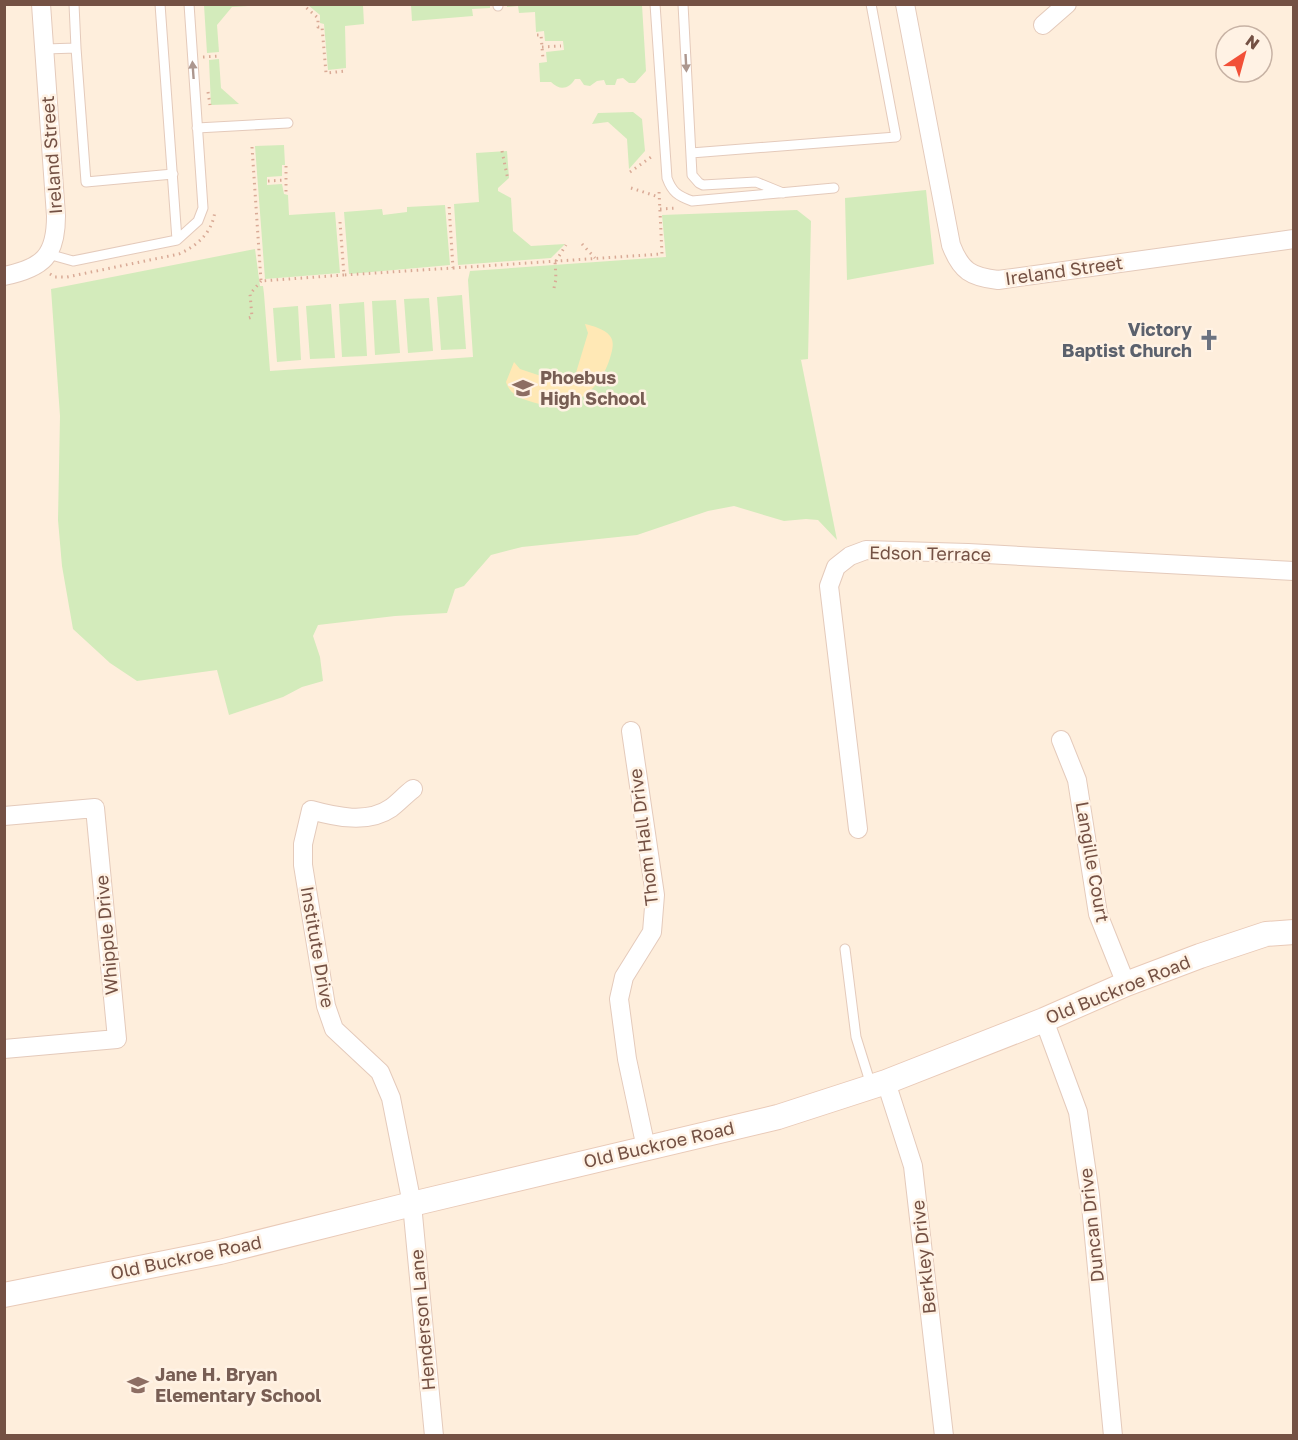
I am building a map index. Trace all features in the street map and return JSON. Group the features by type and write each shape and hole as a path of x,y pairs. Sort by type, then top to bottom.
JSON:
{"street":[{"name":"Ireland Street","path":"41,4 56,216 56,238 48,254"},
{"name":"Ireland Street","path":"905,4 951,245 956,259 968,272 981,278 998,280 1293,239"},
{"path":"1044,25 1067,4"},
{"path":"4,276 35,267 48,254"},
{"name":"Edson Terrace","path":"858,829 829,586 836,567 850,556 866,550 968,553 1293,571"},
{"name":"Thom Hall Drive","path":"631,732 655,895 652,932 624,977 619,999 627,1059 646,1148"},
{"name":"Langille Court","path":"1061,740 1077,780 1098,914 1125,984"},
{"name":"Institute Drive","path":"411,1204 392,1098 385,1081 369,1060 339,1036 330,1022 303,865 303,844 311,810 340,818 375,814 390,808 413,789"},
{"name":"Whipple Drive","path":"4,816 95,808 117,1040 4,1049"},
{"name":"Old Buckroe Road","path":"4,1295 220,1252 778,1117 879,1085 1044,1020 1125,984 1200,956 1266,934 1293,932"},
{"name":"Duncan Drive","path":"1044,1020 1078,1112 1090,1196 1113,1436"},
{"name":"Berkley Drive","path":"879,1085 914,1166 944,1436"},
{"name":"Henderson Lane","path":"411,1204 434,1436"}],"lane":[{"path":"74,4 86,182 173,174"},
{"path":"160,4 177,240"},
{"path":"48,254 73,261 177,240 198,221 203,208 189,4"},
{"path":"655,4 668,178 671,189 679,197 693,201 834,188"},
{"path":"683,4 692,175 704,185 756,182 783,193"},
{"path":"691,153 896,137 871,4"},
{"path":"45,49 76,48"},
{"path":"197,128 288,123"},
{"path":"845,949 856,1037 879,1085"}],"path":[{"path":"302,4 318,18 318,27 322,27 326,75 346,71"},
{"path":"537,35 540,34 543,59"},
{"path":"542,47 561,46"},
{"path":"249,318 252,317 250,294 261,281 252,147"},
{"path":"502,151 508,180"},
{"path":"630,172 656,154"},
{"path":"286,166 286,192"},
{"path":"268,181 285,180"},
{"path":"631,188 659,197"},
{"path":"449,205 453,268"},
{"path":"261,281 662,254 660,209"},
{"path":"340,222 344,275"},
{"path":"582,244 595,258"},
{"path":"554,288 556,261 567,245"}],"green space":[{"path":"262,4 232,7 217,25 219,52 207,53 204,5"},
{"path":"308,5 363,5 364,24 345,26 346,68 328,70 324,24 320,23 320,15"},
{"path":"411,5 490,5 490,8 472,9 473,16 412,21"},
{"path":"507,5 642,5 646,71 635,83 629,83 623,78 617,79 615,85 606,85 604,80 597,81 590,86 584,85 580,79 575,79 567,87 561,88 551,82 540,82 539,63 547,62 546,52 564,50 563,41 545,41 544,31 536,32 535,12 519,13 518,6 507,7"},
{"path":"219,59 221,88 239,104 211,105 209,60"},
{"path":"633,112 642,119 645,151 629,169 627,139 608,122 592,124 598,113"},
{"path":"284,145 285,165 282,165 282,176 267,177 267,185 282,184 284,194 288,195 289,215 335,212 340,273 265,279 255,146"},
{"path":"507,151 509,178 498,188 498,191 511,198 513,231 531,246 565,244 551,258 458,265 454,204 479,202 476,153"},
{"path":"926,190 934,264 847,280 845,198"},
{"path":"445,205 450,265 349,274 344,212 382,209 383,215 407,212 407,207"},
{"path":"797,210 811,221 808,359 799,360 801,360 837,540 818,520 784,521 734,506 708,511 637,535 522,547 491,555 464,586 455,589 447,613 395,616 318,625 313,636 320,657 323,681 229,715 217,670 137,681 110,663 73,629 62,566 58,520 60,416 51,289 255,249 260,286 263,286 264,294 270,371 473,357 468,280 470,271 666,257 662,215"},
{"path":"462,295 466,349 441,350 437,297"},
{"path":"429,298 433,351 408,353 404,299"},
{"path":"396,300 400,353 375,355 372,301"},
{"path":"364,302 367,356 342,357 339,304"},
{"path":"331,304 335,358 310,359 306,306"},
{"path":"298,306 301,360 277,362 273,308"}],"sand":[{"path":"585,324 605,331 612,338 613,344 605,372 588,392 567,404 554,405 526,400 511,391 506,382 514,362 520,369 562,383 575,376 588,333"}],"place":[{"name":"Victory Baptist Church","path":"1209,340"},
{"name":"Phoebus High School","path":"523,388"},
{"name":"Jane H. Bryan Elementary School","path":"138,1385"}]}
